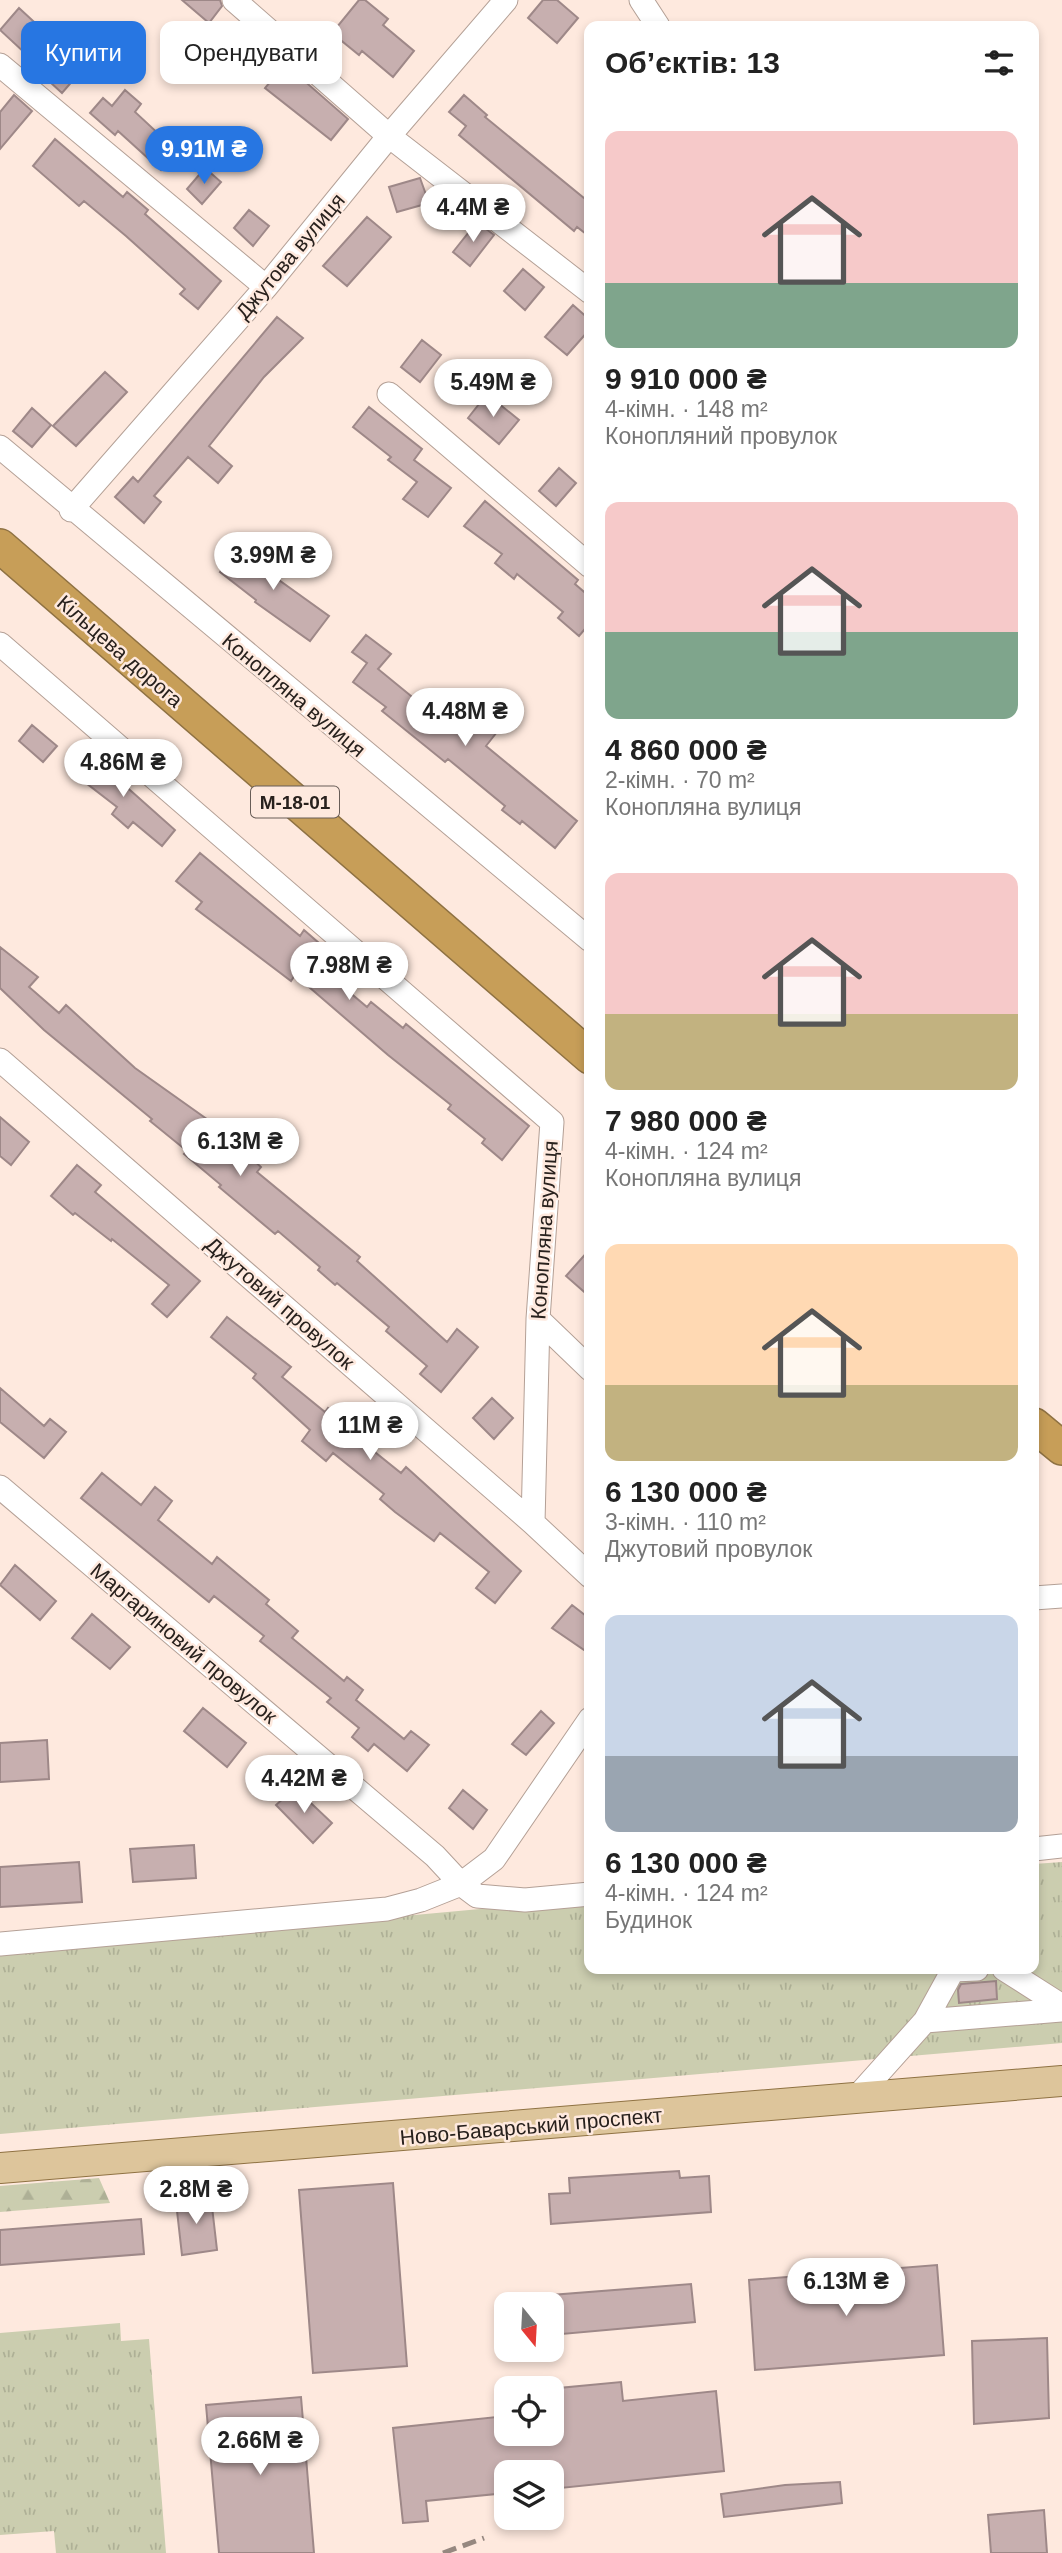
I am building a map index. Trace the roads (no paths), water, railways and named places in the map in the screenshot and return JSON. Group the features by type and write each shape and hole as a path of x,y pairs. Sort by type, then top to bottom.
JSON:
{"highway":[{"name":"Кільцева дорога","path":"0,546 584,1052"},
{"path":"1039,1429 1062,1448"}],"main road":[{"name":"Ново-Баварський проспект","path":"0,2168 1062,2081"}],"street":[{"path":"234,0 389,136 584,287"},
{"name":"Джутова вулиця","path":"71,510 266,288 389,136 506,0"},
{"path":"641,0 655,21"},
{"path":"0,65 266,288"},
{"path":"389,394 584,561"},
{"name":"Конопляна вулиця","path":"0,447 71,510 584,935"},
{"name":"Конопляна вулиця","path":"0,643 552,1122 538,1319 533,1523"},
{"name":"Джутовий провулок","path":"0,1060 533,1523 584,1570"},
{"path":"538,1319 584,1364"},
{"name":"Маргариновий провулок","path":"0,1487 424,1847 461,1884"},
{"path":"1039,1598 1062,1596"},
{"path":"0,1944 387,1909 421,1900 461,1884 494,1859 584,1728"},
{"path":"1039,1848 1062,1846"},
{"path":"461,1884 477,1896 525,1900 584,1895"},
{"path":"856,2098 925,2021 951,1974"},
{"path":"1011,1974 1062,2008"},
{"path":"925,2021 1062,2008"}],"railway":[{"path":"443,2553 484,2538"}]}
